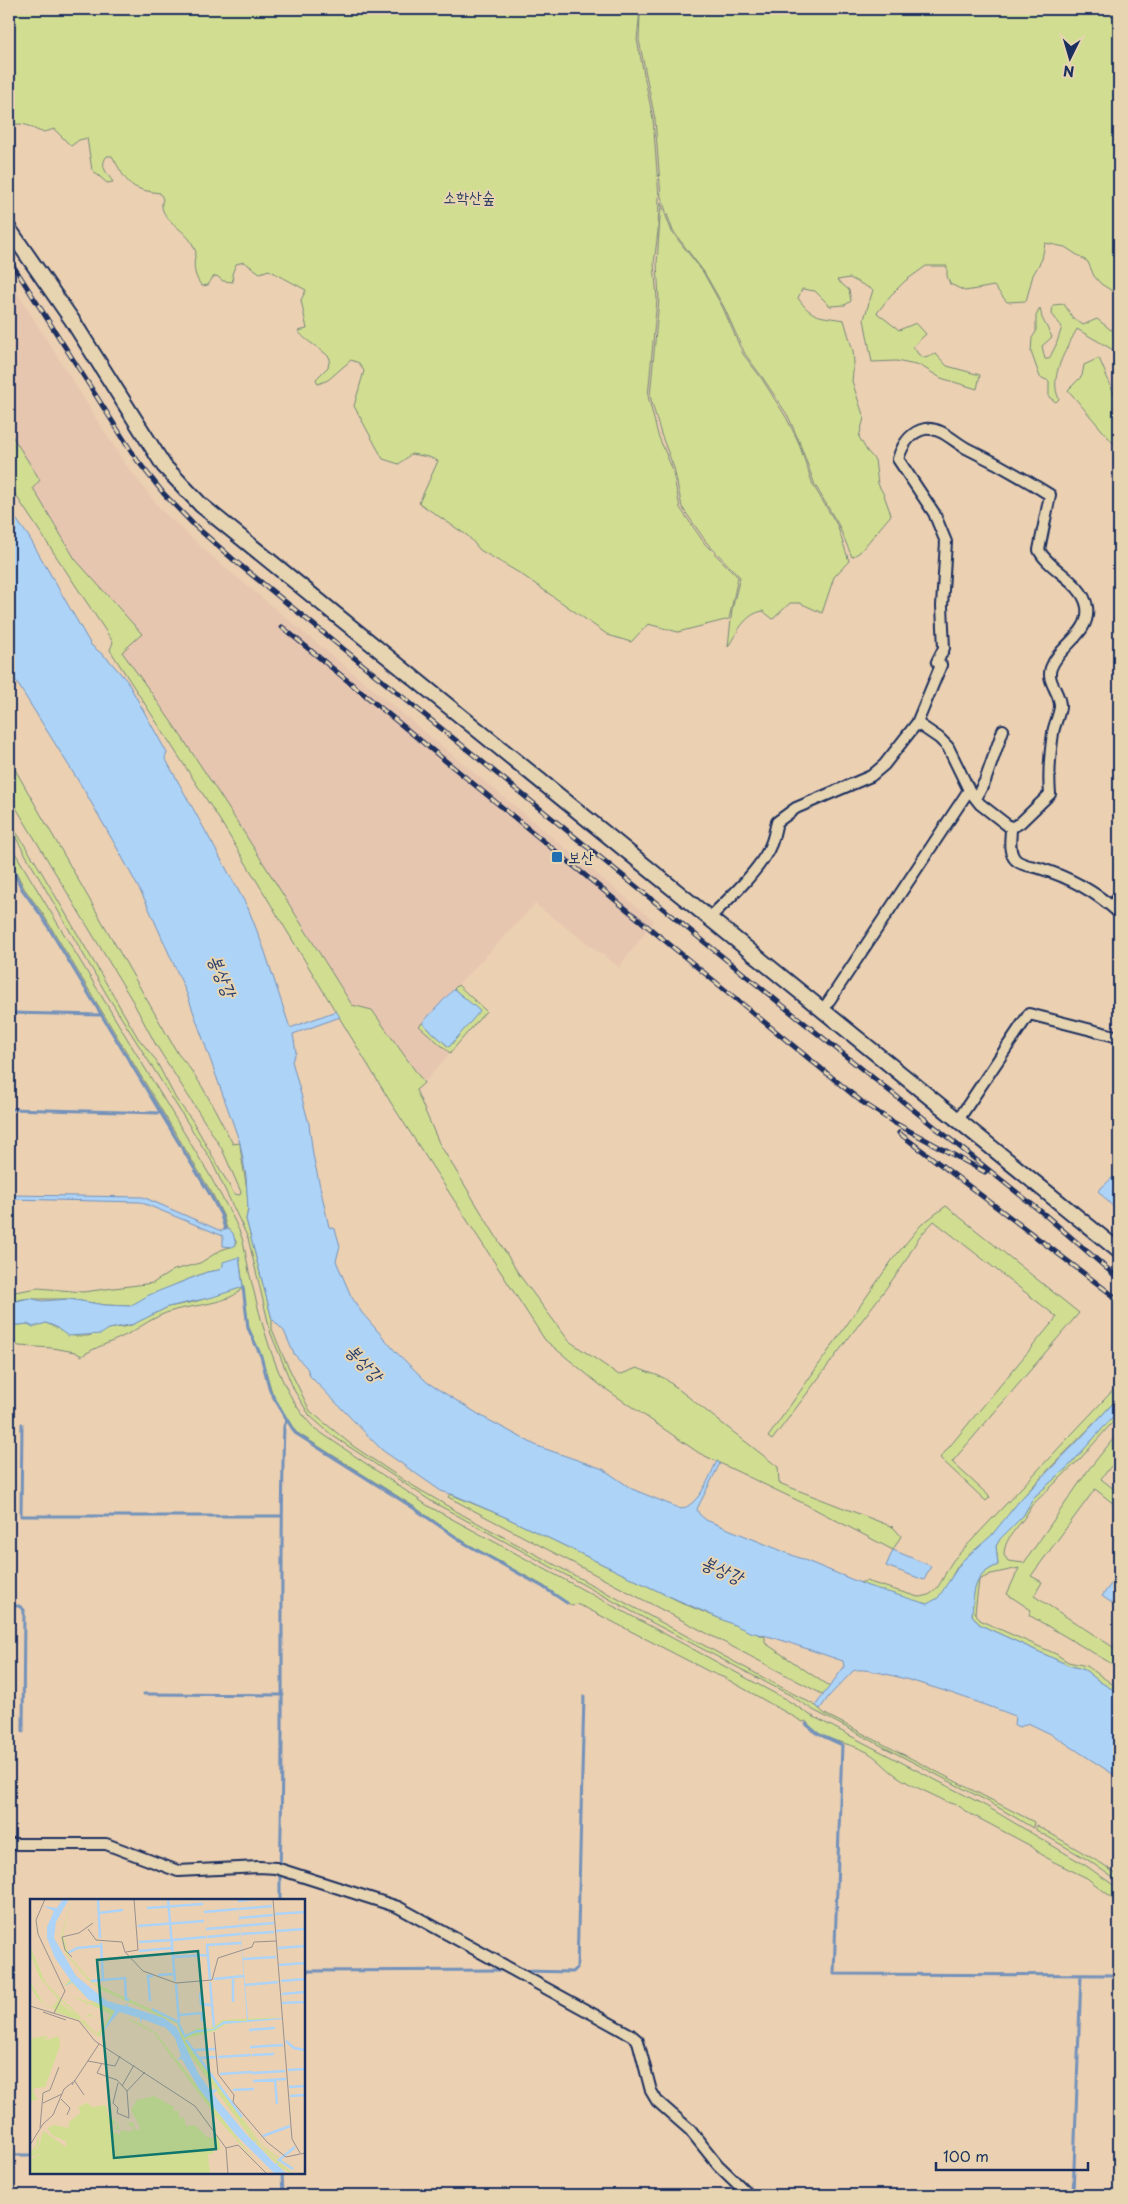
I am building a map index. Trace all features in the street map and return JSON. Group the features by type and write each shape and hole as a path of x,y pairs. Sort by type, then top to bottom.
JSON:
{"main road":[{"path":"9,229 72,320 164,466 190,494 248,545 1119,1251"}],"street":[{"path":"709,918 733,894 762,860 772,844 777,822 796,808 871,776 884,764 917,722 941,664 937,662 944,648 942,606 946,542 934,513 898,459 907,440 924,430 935,430 1010,469 1050,495 1038,550 1042,557 1067,577 1087,606 1087,617 1082,629 1056,658 1050,669 1051,682 1058,696 1060,707 1053,732 1048,764 1050,794 1020,823 1011,828"},
{"path":"917,722 939,738 948,748 972,794 980,804 1011,828"},
{"path":"823,1010 972,794 985,781 1003,730"},
{"path":"1011,828 1010,849 1015,859 1025,865 1062,875 1080,884 1116,910 1119,896"},
{"path":"958,1120 1029,1014 1119,1037"},
{"path":"9,1844 106,1844 178,1871 259,1867 276,1868 398,1907 631,2035 638,2042 650,2091 657,2102 690,2130 718,2165 749,2195"}],"shaded area":[{"path":"9,280 123,461 162,511 217,561 654,921 619,967 535,904 419,1026 450,1053 424,1083 372,1010 352,1005 232,814 121,651 9,472"}],"green space":[{"name":"소학산숲","path":"640,9 637,40 653,119 659,198 658,231 654,263 657,299 648,396 658,435 672,468 680,508 705,544 738,577 729,619 678,632 648,624 631,642 608,635 521,574 480,550 468,536 419,503 438,461 429,457 411,454 399,464 383,459 354,406 364,371 359,363 351,360 328,380 318,384 316,379 328,367 330,358 305,339 298,331 307,329 301,300 306,290 269,270 260,273 244,262 236,264 232,274 233,282 223,281 217,276 213,277 208,285 202,286 195,274 194,261 196,252 186,235 166,216 163,211 163,199 160,193 135,187 126,179 112,156 107,156 104,163 105,169 113,182 107,183 92,170 87,138 79,140 71,146 54,129 42,132 24,124 9,124 9,10"},
{"path":"642,9 1011,9 1119,14 1119,295 1101,284 1094,276 1088,262 1065,247 1045,243 1042,259 1033,275 1026,301 1007,302 994,286 965,291 950,284 947,276 947,266 926,266 905,281 877,313 899,330 916,323 926,334 913,346 918,354 925,358 936,354 947,366 980,375 977,389 941,378 921,366 896,361 872,362 864,319 873,290 850,278 837,280 849,290 851,301 845,305 830,306 815,291 802,289 798,298 808,310 823,317 844,320 853,351 852,381 864,418 859,437 875,460 878,484 891,515 860,552 852,557 838,524 815,485 788,416 745,354 724,307 704,272 673,231 661,197 655,119 639,40"},
{"path":"661,203 672,232 703,272 723,308 743,354 762,379 786,417 798,441 813,485 837,525 849,561 834,577 822,613 800,603 790,603 773,619 763,611 757,613 742,624 728,647 732,610 740,577 707,543 682,507 674,468 661,434 650,396 659,299 657,263"},
{"path":"1064,304 1073,318 1083,325 1097,319 1111,330 1119,327 1119,351 1115,351 1077,329 1057,372 1056,390 1059,399 1056,402 1049,397 1049,381 1040,377 1031,352 1032,338 1036,332 1036,316 1040,308 1042,318 1052,337 1042,346 1045,359 1049,359 1062,327 1052,314 1053,305"},
{"path":"1099,358 1115,396 1119,395 1119,440 1113,443 1068,390 1082,376 1084,365"},
{"path":"9,431 40,480 33,488 75,559 142,634 122,652 211,782 352,1005 372,1010 424,1083 416,1090 439,1143 520,1276 569,1341 619,1375 637,1368 664,1378 778,1467 779,1483 893,1527 901,1536 893,1550 805,1504 699,1453 600,1385 545,1340 391,1103 221,822 110,650 113,642 9,485"},
{"path":"9,759 178,1054 201,1086 233,1144 240,1143 248,1201 246,1219 272,1319 272,1329 310,1411 353,1446 405,1481 461,1514 816,1706 825,1714 1034,1822 1033,1828 989,1802 813,1710 790,1695 653,1623 431,1501 333,1436 310,1416 294,1390 271,1334 248,1238 211,1160 107,995 9,826 9,821 38,866 138,1038 155,1059 176,1099 192,1120 234,1194 240,1195 241,1192 222,1149 156,1045 132,1000 9,796"},
{"path":"9,843 209,1174 231,1214 242,1238 259,1312 272,1355 290,1394 314,1428 428,1506 787,1700 810,1715 986,1806 1085,1865 1119,1889 1119,1903 1087,1878 1046,1858 1031,1846 958,1806 902,1780 868,1753 825,1737 806,1721 803,1722 725,1678 586,1608 576,1604 572,1606 544,1586 466,1543 413,1506 296,1432 274,1399 261,1355 249,1328 239,1257 219,1270 207,1272 179,1283 130,1306 105,1305 69,1299 22,1299 9,1303 9,1293 38,1288 83,1292 153,1283 174,1270 200,1263 221,1250 236,1245 236,1241 227,1229 223,1215 213,1195 43,914 24,888 9,858"},
{"path":"458,985 486,1011 450,1053 419,1026 422,1023 449,1047 479,1011 454,989"},
{"path":"946,1206 1079,1313 952,1462 990,1497 986,1501 940,1458 1057,1317 934,1221 919,1237 902,1267 772,1440 768,1437 893,1259 921,1225"},
{"path":"243,1287 238,1293 221,1300 165,1313 124,1336 82,1356 75,1352 53,1348 19,1346 9,1340 9,1326 28,1324 33,1326 46,1323 74,1336 88,1336 108,1329 129,1326 168,1307 194,1302"},
{"path":"1119,1384 1119,1397 1034,1485 991,1536 962,1561 943,1593 934,1602 921,1604 913,1602 859,1583 866,1581 918,1597 932,1593 957,1556"},
{"path":"1119,1410 1119,1415 1080,1459 1031,1506 1007,1541 1004,1555 1008,1561 1024,1563 1089,1469 1119,1432 1119,1456 1101,1479 1119,1493 1119,1508 1095,1489 1031,1576 1042,1582 1034,1596 1119,1651 1119,1668 1029,1615 1031,1610 1007,1594 1019,1568 991,1574 979,1580 975,1612 980,1620 990,1625 1056,1654 1068,1662 1087,1666 1119,1689 1119,1693 1100,1682 1085,1670 1068,1665 979,1624 972,1615 976,1584 983,1574 998,1565 996,1546 1000,1539 1023,1516 1034,1497 1069,1466"},
{"path":"450,1494 505,1517 689,1606 765,1637 765,1643 830,1687 824,1695 448,1497"},
{"path":"1036,1825 1104,1865 1119,1877 1119,1882 1088,1860 1036,1830"}],"water":[{"name":"봉상강","path":"9,509 29,537 91,645 108,659 127,681 167,753 165,758 248,908 264,949 290,1028 336,1011 340,1017 293,1034 296,1052 292,1061 309,1124 313,1155 329,1227 335,1229 340,1246 336,1261 351,1296 362,1313 396,1352 428,1383 483,1417 537,1446 603,1469 632,1489 681,1509 694,1502 699,1496 717,1461 720,1463 697,1509 699,1514 706,1520 868,1586 927,1604 938,1598 962,1561 991,1536 1020,1500 1119,1397 1119,1410 1069,1466 1034,1497 1023,1516 1000,1539 996,1546 998,1565 984,1574 976,1584 972,1615 979,1624 1068,1665 1085,1670 1100,1682 1119,1693 1119,1778 1053,1735 1028,1723 1020,1727 1014,1725 1015,1716 931,1687 882,1673 863,1670 853,1671 829,1696 820,1709 816,1706 844,1667 843,1661 775,1638 750,1632 662,1593 505,1517 441,1491 382,1450 310,1376 307,1368 294,1354 284,1331 272,1319 246,1219 248,1210 246,1176 240,1143 187,994 146,902 121,855 84,790 9,670"},
{"path":"454,989 480,1011 449,1047 422,1023"},
{"path":"1113,1177 1119,1184 1119,1213 1098,1191"},
{"path":"9,1195 143,1197 221,1231 228,1229 233,1233 236,1245 232,1247 223,1246 223,1236 140,1202 9,1199"},
{"path":"239,1257 243,1287 213,1297 168,1307 134,1324 109,1329 101,1334 68,1336 46,1323 33,1327 28,1324 9,1326 9,1303 29,1298 42,1301 69,1299 105,1305 130,1306 149,1295 207,1272 219,1270 223,1266 223,1262"},
{"path":"893,1550 931,1566 924,1580 886,1566"},
{"path":"1117,1576 1119,1577 1119,1608 1102,1596"}],"waterway":[{"path":"9,862 22,889 41,915 211,1196 221,1215 225,1229"},
{"path":"9,1013 101,1015"},
{"path":"9,1109 160,1113"},
{"path":"243,1287 248,1328 261,1356 270,1391 295,1433 412,1507 466,1544 543,1587 567,1603"},
{"path":"280,1867 282,1536 284,1426 287,1420"},
{"path":"22,1424 21,1516 281,1516"},
{"path":"9,1606 19,1606 24,1610 23,1731"},
{"path":"144,1694 283,1695"},
{"path":"522,1971 573,1972 577,1968 584,1696"},
{"path":"806,1724 818,1734 842,1745 834,1974 1119,1975"},
{"path":"280,1876 280,1899"},
{"path":"305,1971 503,1970"},
{"path":"1073,2195 1081,1975"},
{"path":"9,2155 30,2155"},
{"path":"282,2174 283,2195"}],"railway":[{"path":"9,259 137,460 164,494 193,524 235,561 798,1018 1044,1214 1119,1279"},
{"path":"282,627 862,1102 893,1122 985,1172"},
{"path":"899,1133 1119,1300"}],"place":[{"name":"보산","path":"557,857"}]}
